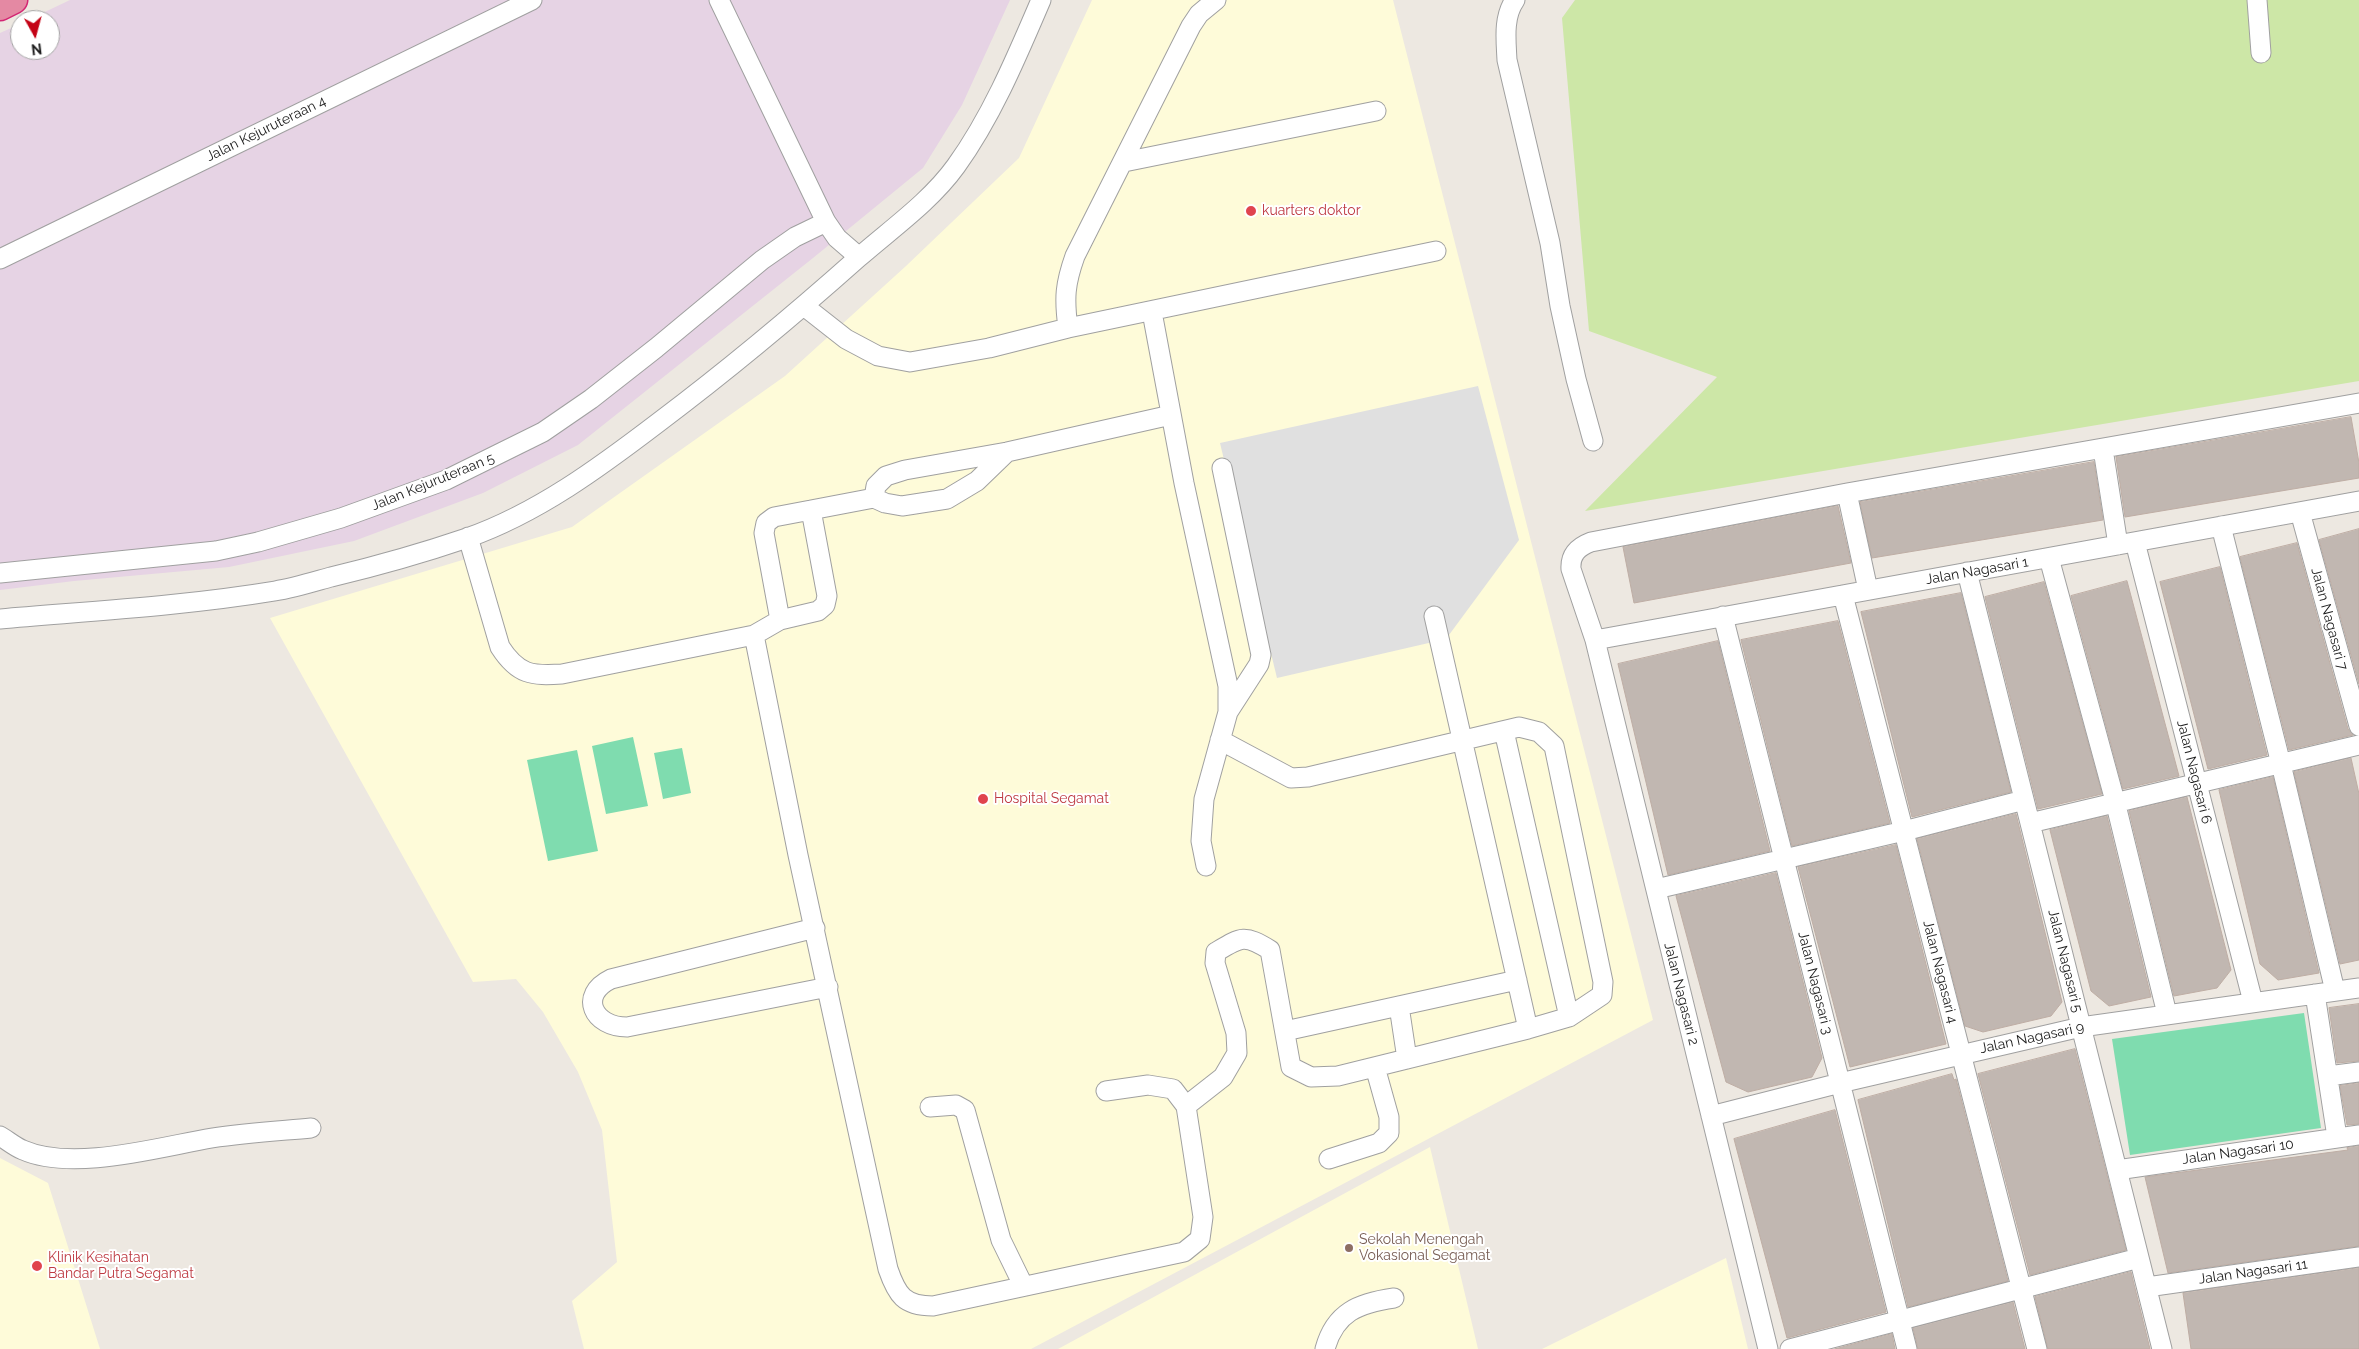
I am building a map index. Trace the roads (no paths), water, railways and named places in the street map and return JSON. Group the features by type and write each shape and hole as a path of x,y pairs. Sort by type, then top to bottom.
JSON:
{"highway":[{"path":"0,7 14,0"}],"street":[{"name":"Jalan Kejuruteraan 4","path":"0,259 532,0"},
{"path":"719,0 826,222 837,238 859,257"},
{"path":"0,619 164,605 278,590 382,565 468,537 500,525 550,498 588,474 685,402 804,306 931,194 955,167 998,94 1042,0"},
{"path":"1068,328 1065,305 1066,280 1090,225 1124,162 1191,26 1200,14 1216,0"},
{"path":"1515,0 1510,8 1505,31 1507,60 1550,243 1560,306 1576,379 1593,441"},
{"path":"2257,0 2261,53"},
{"path":"1124,162 1376,111"},
{"name":"Jalan Kejuruteraan 5","path":"0,574 216,551 258,542 341,518 446,480 490,460 543,432 591,399 656,348 762,260 795,236 826,222"},
{"path":"804,306 846,339 878,356 910,362 989,348 1068,328 1152,312 1436,251"},
{"path":"1152,312 1171,415 1228,686 1228,712 1203,806 1201,841 1206,866"},
{"name":"Jalan Nagasari 2","path":"1768,1349 1595,640 1570,560 1582,546 1591,542 1847,493 2103,450 2359,403"},
{"path":"874,498 876,486 886,476 905,470 1007,452 1171,415"},
{"name":"Jalan Nagasari 6","path":"2103,450 2127,544 2197,783 2253,1002"},
{"path":"780,620 764,532 766,523 774,517 874,498 884,503 902,506 947,499 977,481 1007,452"},
{"path":"1222,468 1261,655 1259,664 1228,712"},
{"path":"1847,493 1868,590"},
{"name":"Jalan Nagasari 1","path":"1595,640 2359,501"},
{"path":"468,537 500,647 510,662 522,671 538,676 562,674 754,635 780,620 818,611 825,604 827,596 811,510"},
{"name":"Jalan Nagasari 7","path":"2300,512 2359,726"},
{"path":"2221,526 2281,764 2335,991"},
{"path":"2049,558 2115,801 2167,1014"},
{"name":"Jalan Nagasari 5","path":"1967,572 2162,1349"},
{"name":"Jalan Nagasari 4","path":"1843,595 2037,1349"},
{"path":"1434,616 1528,1030"},
{"name":"Jalan Nagasari 3","path":"1723,616 1907,1349"},
{"path":"754,635 888,1269 894,1286 902,1298 917,1306 933,1306 1184,1252 1200,1239 1203,1217 1186,1106 1173,1089 1148,1085 1106,1091"},
{"path":"1186,1106 1223,1077 1237,1053 1236,1033 1215,963 1216,952 1236,940 1252,939 1270,950 1292,1067 1311,1077 1338,1076 1528,1030 1569,1017 1602,995 1603,982 1554,746 1539,732 1519,727 1308,777 1291,778 1220,740"},
{"path":"1504,731 1569,1017"},
{"path":"2030,823 2115,801 2359,745"},
{"path":"1656,889 1904,831 2024,800"},
{"path":"815,928 611,979 598,988 593,1001 594,1009 596,1015 604,1023 617,1027 627,1027 828,987"},
{"path":"1285,1031 1517,980"},
{"name":"Jalan Nagasari 9","path":"1711,1116 1840,1082 2081,1027 2359,988"},
{"path":"2315,994 2337,1137"},
{"path":"1399,1006 1407,1059"},
{"path":"1329,1159 1379,1143 1389,1133 1389,1117 1375,1067"},
{"path":"2328,1076 2359,1072"},
{"path":"930,1108 956,1105 965,1110 1001,1240 1023,1286"},
{"path":"0,1136 23,1150 58,1158 84,1158 119,1155 214,1138 311,1128"},
{"name":"Jalan Nagasari 10","path":"2117,1170 2359,1135"},
{"name":"Jalan Nagasari 11","path":"2146,1287 2359,1257"},
{"path":"1790,1349 2139,1258"},
{"path":"1325,1349 1332,1330 1349,1311 1361,1305 1394,1298"}],"place":[{"name":"kuarters doktor","path":"1251,211"},
{"name":"Hospital Segamat","path":"983,799"},
{"name":"Sekolah Menengah Vokasional Segamat","path":"1349,1248"},
{"name":"Klinik Kesihatan Bandar Putra Segamat","path":"37,1266"}]}
